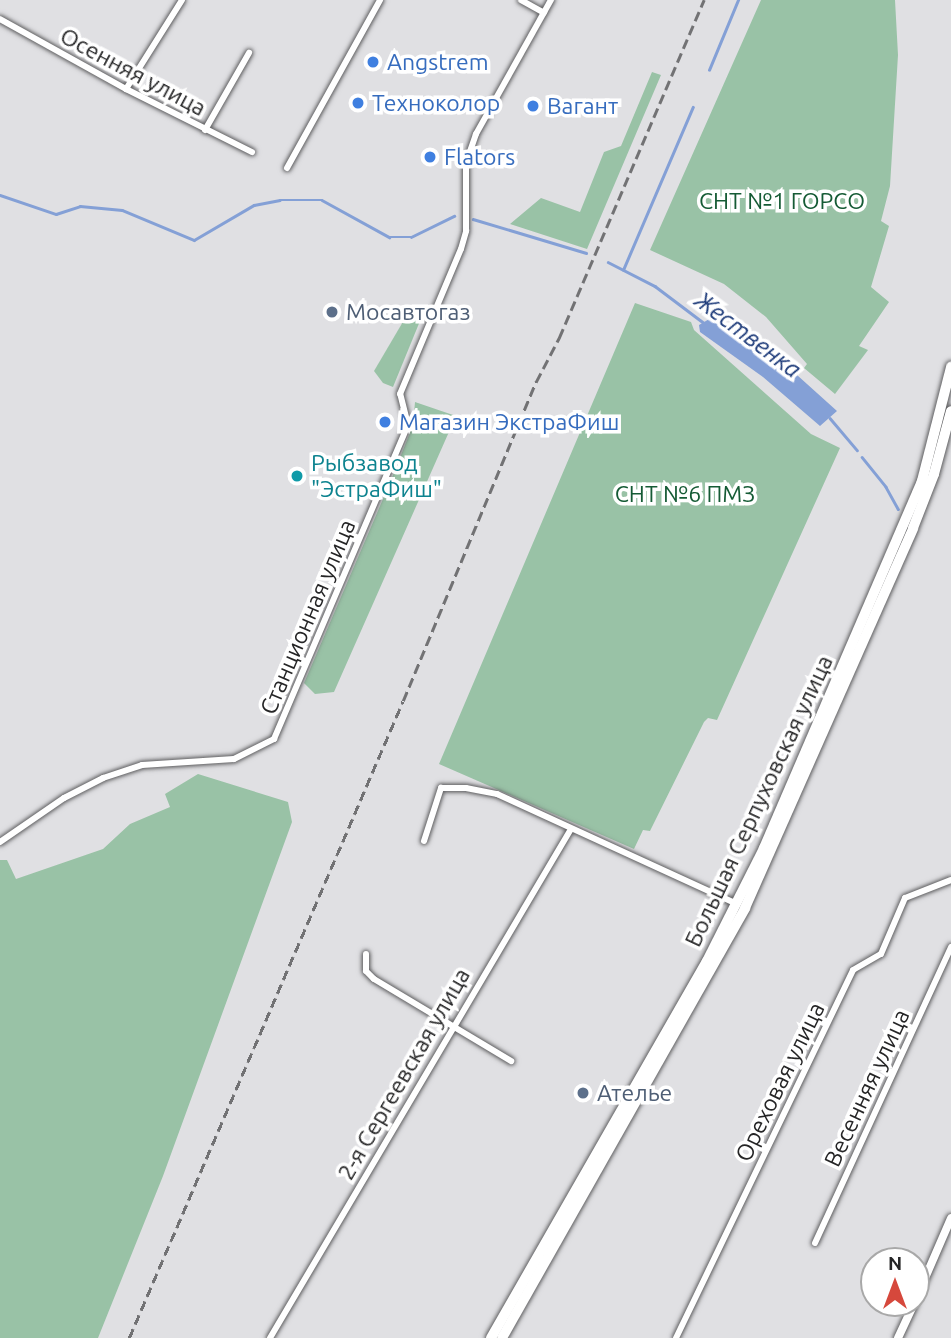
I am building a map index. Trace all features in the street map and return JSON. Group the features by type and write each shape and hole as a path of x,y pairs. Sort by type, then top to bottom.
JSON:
{"main road":[{"name":"Большая Серпуховская улица","path":"491,1338 737,904 922,481 951,367"},
{"name":"Большая Серпуховская улица","path":"502,1338 746,908 918,515 934,474 951,411"}],"street":[{"path":"126,89 182,0"},
{"path":"287,168 380,0"},
{"path":"521,0 544,13"},
{"name":"Станционная улица","path":"0,842 64,798 103,778 142,765 234,759 274,739 408,425 400,394 461,249 466,231 466,163 475,134 551,0"},
{"name":"Осенняя улица","path":"0,19 126,89 252,152"},
{"path":"205,130 249,53"},
{"path":"424,841 441,788 466,788 497,794 737,904"},
{"name":"2-я Сергеевская улица","path":"270,1338 452,1026 571,829"},
{"name":"Ореховая улица","path":"677,1338 853,970 881,954 905,898 951,880"},
{"name":"Весенняя улица","path":"815,1242 951,947"},
{"path":"366,954 366,971 374,979 511,1061"},
{"path":"930,1266 951,1218"},
{"path":"898,1338 908,1317"}],"green space":[{"name":"СНТ №1 ГОРСО","path":"761,0 895,0 898,55 890,186 881,221 889,226 871,287 889,302 859,346 868,350 835,394 804,368 807,364 766,317 724,284 650,250"},
{"path":"652,72 661,75 587,249 510,224 541,198 580,212 604,152 621,146"},
{"name":"СНТ №6 ПМЗ","path":"635,303 691,322 694,330 811,434 840,448 717,720 708,718 704,722 650,831 643,830 634,849 439,764"},
{"path":"409,316 419,316 420,321 393,387 383,383 374,371"},
{"path":"415,402 456,416 334,692 315,694 304,683 413,425"},
{"path":"198,774 288,802 292,822 163,1176 98,1338 0,1338 0,860 7,860 16,879 103,849 130,824 170,807 165,794"}],"water":[{"path":"711,318 726,323 756,347 777,357 837,411 820,426 763,377 700,332 699,325"}],"waterway":[{"path":"709,70 738,0"},
{"path":"623,270 693,107"},
{"name":"Жественка","path":"0,195 56,214 80,206 122,210 194,240 254,205 280,200 322,200 389,237 411,237 454,216"},
{"name":"Жественка","path":"473,219 586,253"},
{"name":"Жественка","path":"608,262 655,286 704,323"},
{"name":"Жественка","path":"830,418 857,450"},
{"name":"Жественка","path":"862,457 886,487 898,509"}],"railway":[{"path":"129,1338 403,701 536,382 559,338 704,0"}],"place":[{"name":"Angstrem","path":"373,62"},
{"name":"Техноколор","path":"358,103"},
{"name":"Вагант","path":"533,106"},
{"name":"Flators","path":"430,157"},
{"name":"Мосавтогаз","path":"332,312"},
{"name":"Магазин ЭкстраФиш","path":"385,422"},
{"name":"Рыбзавод \"ЭстраФиш\"","path":"297,476"},
{"name":"Ателье","path":"583,1093"}]}
